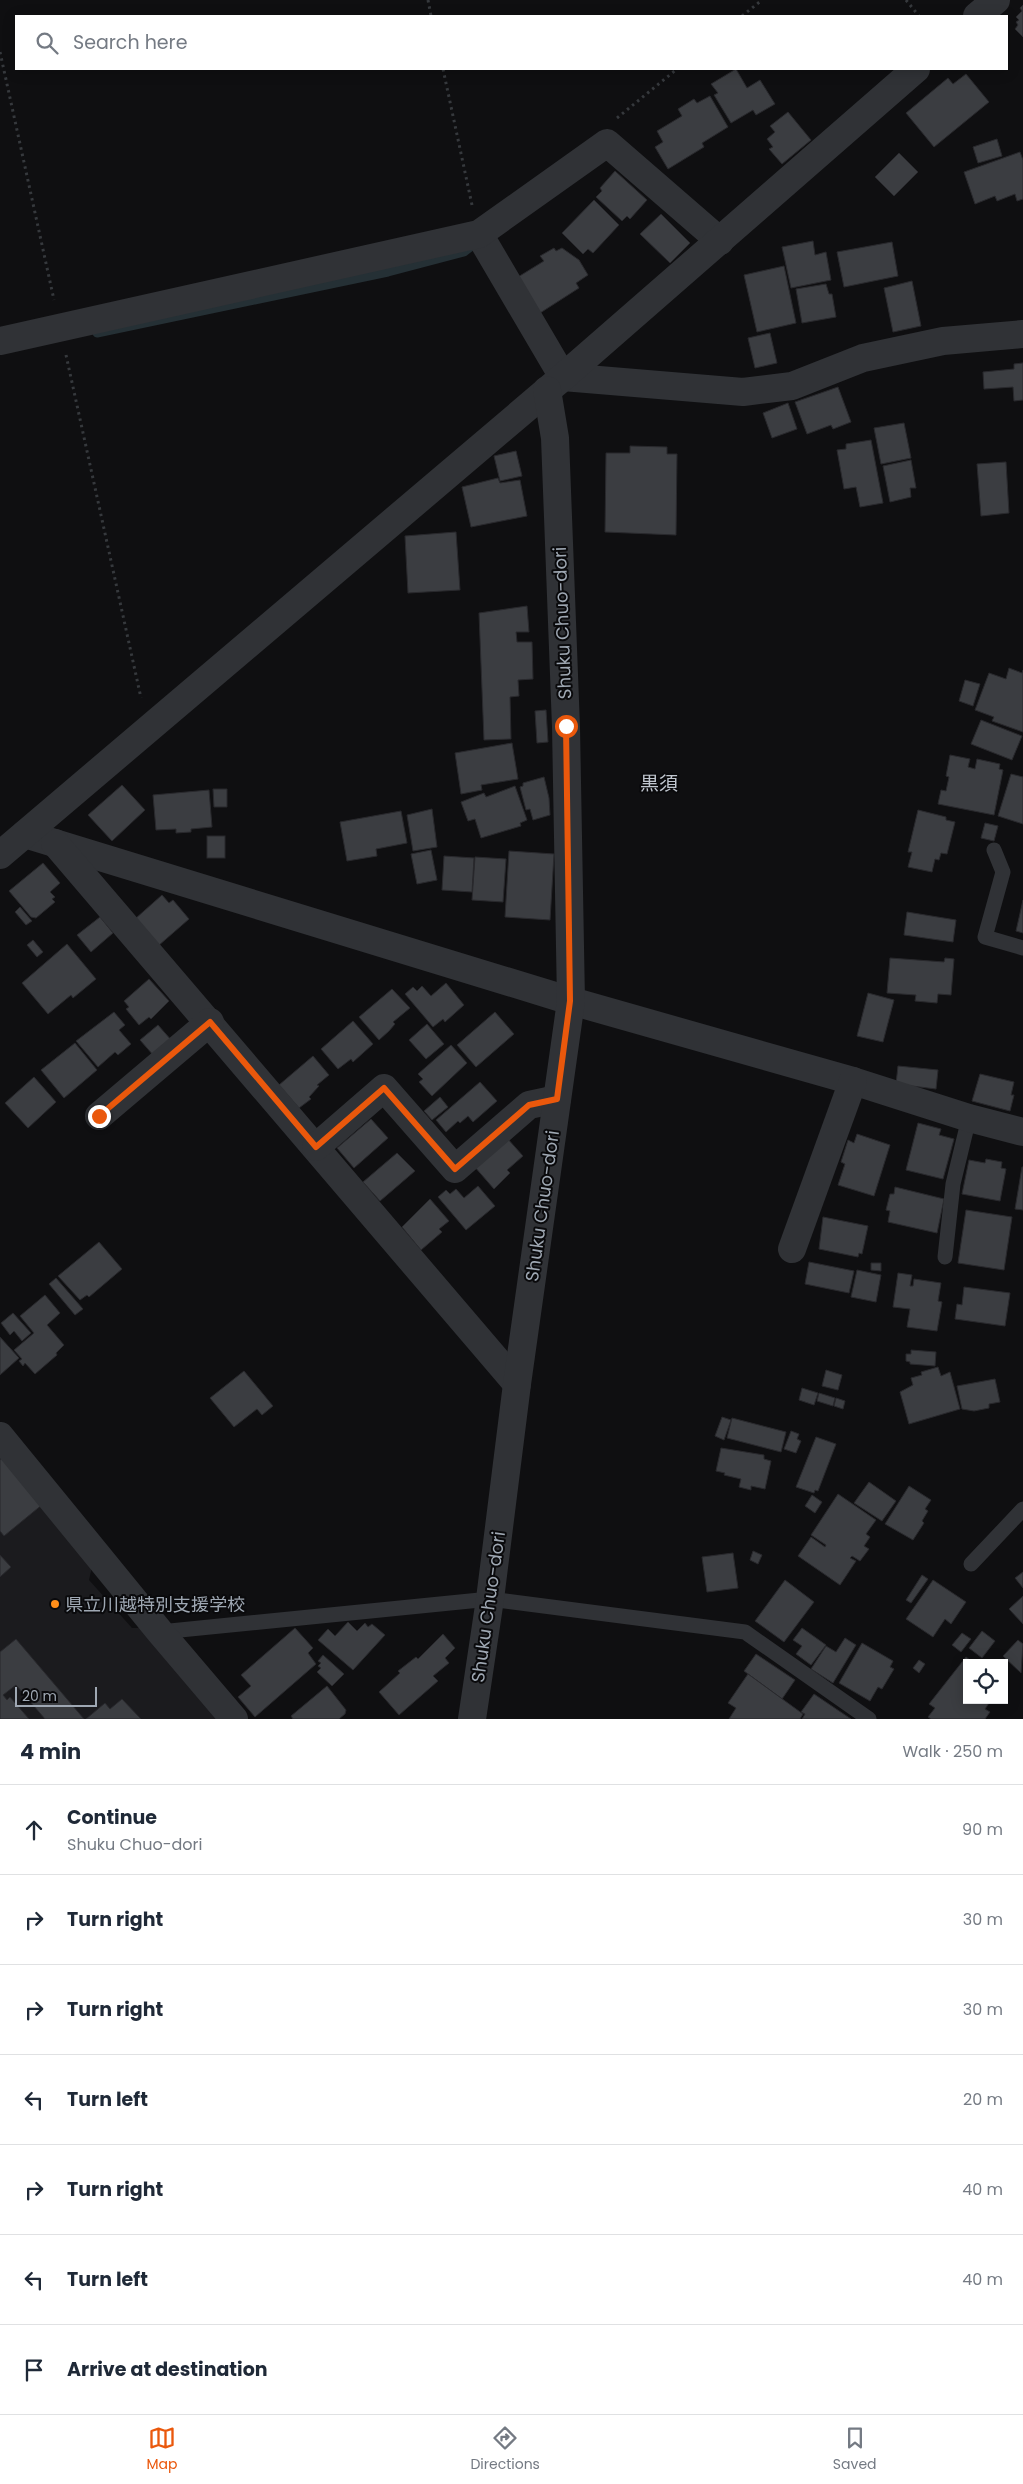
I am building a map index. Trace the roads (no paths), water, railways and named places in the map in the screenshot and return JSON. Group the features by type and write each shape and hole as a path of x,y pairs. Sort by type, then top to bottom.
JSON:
{"street":[{"path":"978,15 996,0"},
{"path":"0,854 555,384 915,70"},
{"path":"0,341 479,234 607,143 720,241"},
{"name":"Shuku Chuo-dori","path":"472,1719 490,1600 517,1384 570,1001 566,726 555,384 479,234"},
{"path":"555,384 744,392 792,386 864,358 943,341 1023,334"},
{"path":"25,834 570,1001 853,1081 969,1118 1023,1132"},
{"path":"56,842 517,1384"},
{"path":"99,1116 210,1022"},
{"path":"792,1249 853,1081"},
{"path":"316,1147 384,1088 455,1169 529,1105 557,1099"},
{"path":"1,1439 234,1719"}],"lane":[{"path":"994,850 1004,872 985,937 1023,948"},
{"path":"946,1257 954,1184 969,1118"},
{"path":"971,1564 1023,1509"},
{"path":"160,1632 490,1600 745,1632 869,1719"}],"waterway":[{"path":"97,333 388,272 464,252 473,245"}],"place":[{"name":"県立川越特別支援学校","path":"55,1604"}],"district":[{"name":"黒須","path":"659,783"}]}
